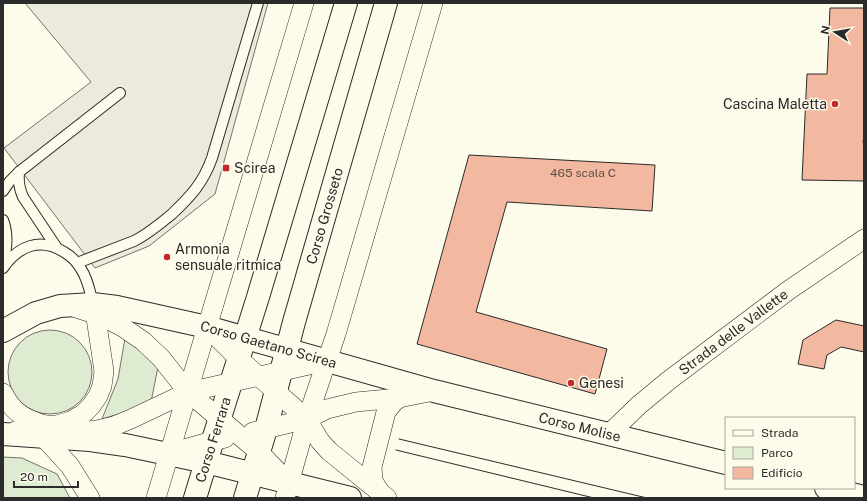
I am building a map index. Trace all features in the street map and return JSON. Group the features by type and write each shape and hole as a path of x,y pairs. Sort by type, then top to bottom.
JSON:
{"street":[{"path":"156,498 304,3"},
{"path":"232,382 346,3"},
{"name":"Corso Grosseto","path":"266,430 286,350 386,3"},
{"path":"288,491 307,419 327,361 433,3"},
{"name":"Strada delle Vallette","path":"609,434 639,405 668,381 789,290 864,239"},
{"name":"Corso Gaetano Scirea","path":"4,332 36,313 50,309 69,306 94,309 118,307 207,327 327,361"},
{"path":"94,309 143,341 161,358 188,392 259,452 288,491 350,498"},
{"name":"Corso Gaetano Scirea","path":"4,434 37,427 57,425 71,421 83,414 91,406 98,396 102,386 104,371 94,309"},
{"path":"207,327 258,376 278,382 307,419 320,441 329,451 384,495"},
{"name":"Corso Gaetano Scirea","path":"278,382 327,361"},
{"name":"Corso Molise","path":"327,361 434,391 725,463"},
{"name":"Corso Gaetano Scirea","path":"75,432 101,429 124,422 188,392 258,376"},
{"name":"Corso Ferrara","path":"195,498 232,382"},
{"name":"Corso Molise","path":"170,453 213,441 266,430 307,419 326,410 356,402 400,398 434,391"},
{"path":"3,393 6,400 15,410 37,427 70,466 90,498"},
{"path":"384,495 374,481 372,468 386,412 393,403 400,398"},
{"name":"Corso Gaetano Scirea","path":"37,427 75,432 113,442"},
{"name":"Corso Gaetano Scirea","path":"37,427 170,453 206,462 252,474 288,491"},
{"path":"245,498 266,430"},
{"path":"830,489 864,497"}],"lane":[{"path":"77,263 142,237 187,200 196,189 212,158 258,3"},
{"path":"3,191 19,172 120,93"},
{"path":"19,172 18,181 23,197 58,248"},
{"path":"3,220 7,240 3,268"},
{"path":"3,268 15,255 30,246 38,244 58,248 77,263 82,271 87,281 94,309"}],"green space":[{"path":"50,330 58,331 73,337 85,349 91,364 91,380 85,395 73,407 58,413 50,414 42,413 27,407 15,395 9,380 8,372 9,364 15,349 27,337 42,331"},
{"path":"125,338 150,357 158,367 151,402 102,419 118,379"},
{"path":"3,457 22,458 57,474 70,498 3,498"}],"shaded area":[{"path":"25,3 268,3 215,194 149,246 95,268 4,148 91,82"}],"building":[{"name":"Cascina Maletta","path":"830,8 864,8 864,181 802,180 807,74 827,74"},
{"path":"469,155 655,165 652,211 507,202 476,312 607,349 595,394 417,344"},
{"path":"836,320 864,326 864,352 841,347 827,355 824,369 798,364 803,340"}],"tram line":[{"path":"399,439 647,498"},
{"path":"396,450 594,498"}],"place":[{"name":"Cascina Maletta","path":"835,104"},
{"name":"Scirea","path":"226,168"},
{"name":"Armonia sensuale ritmica","path":"167,257"},
{"name":"Genesi","path":"571,383"}]}
